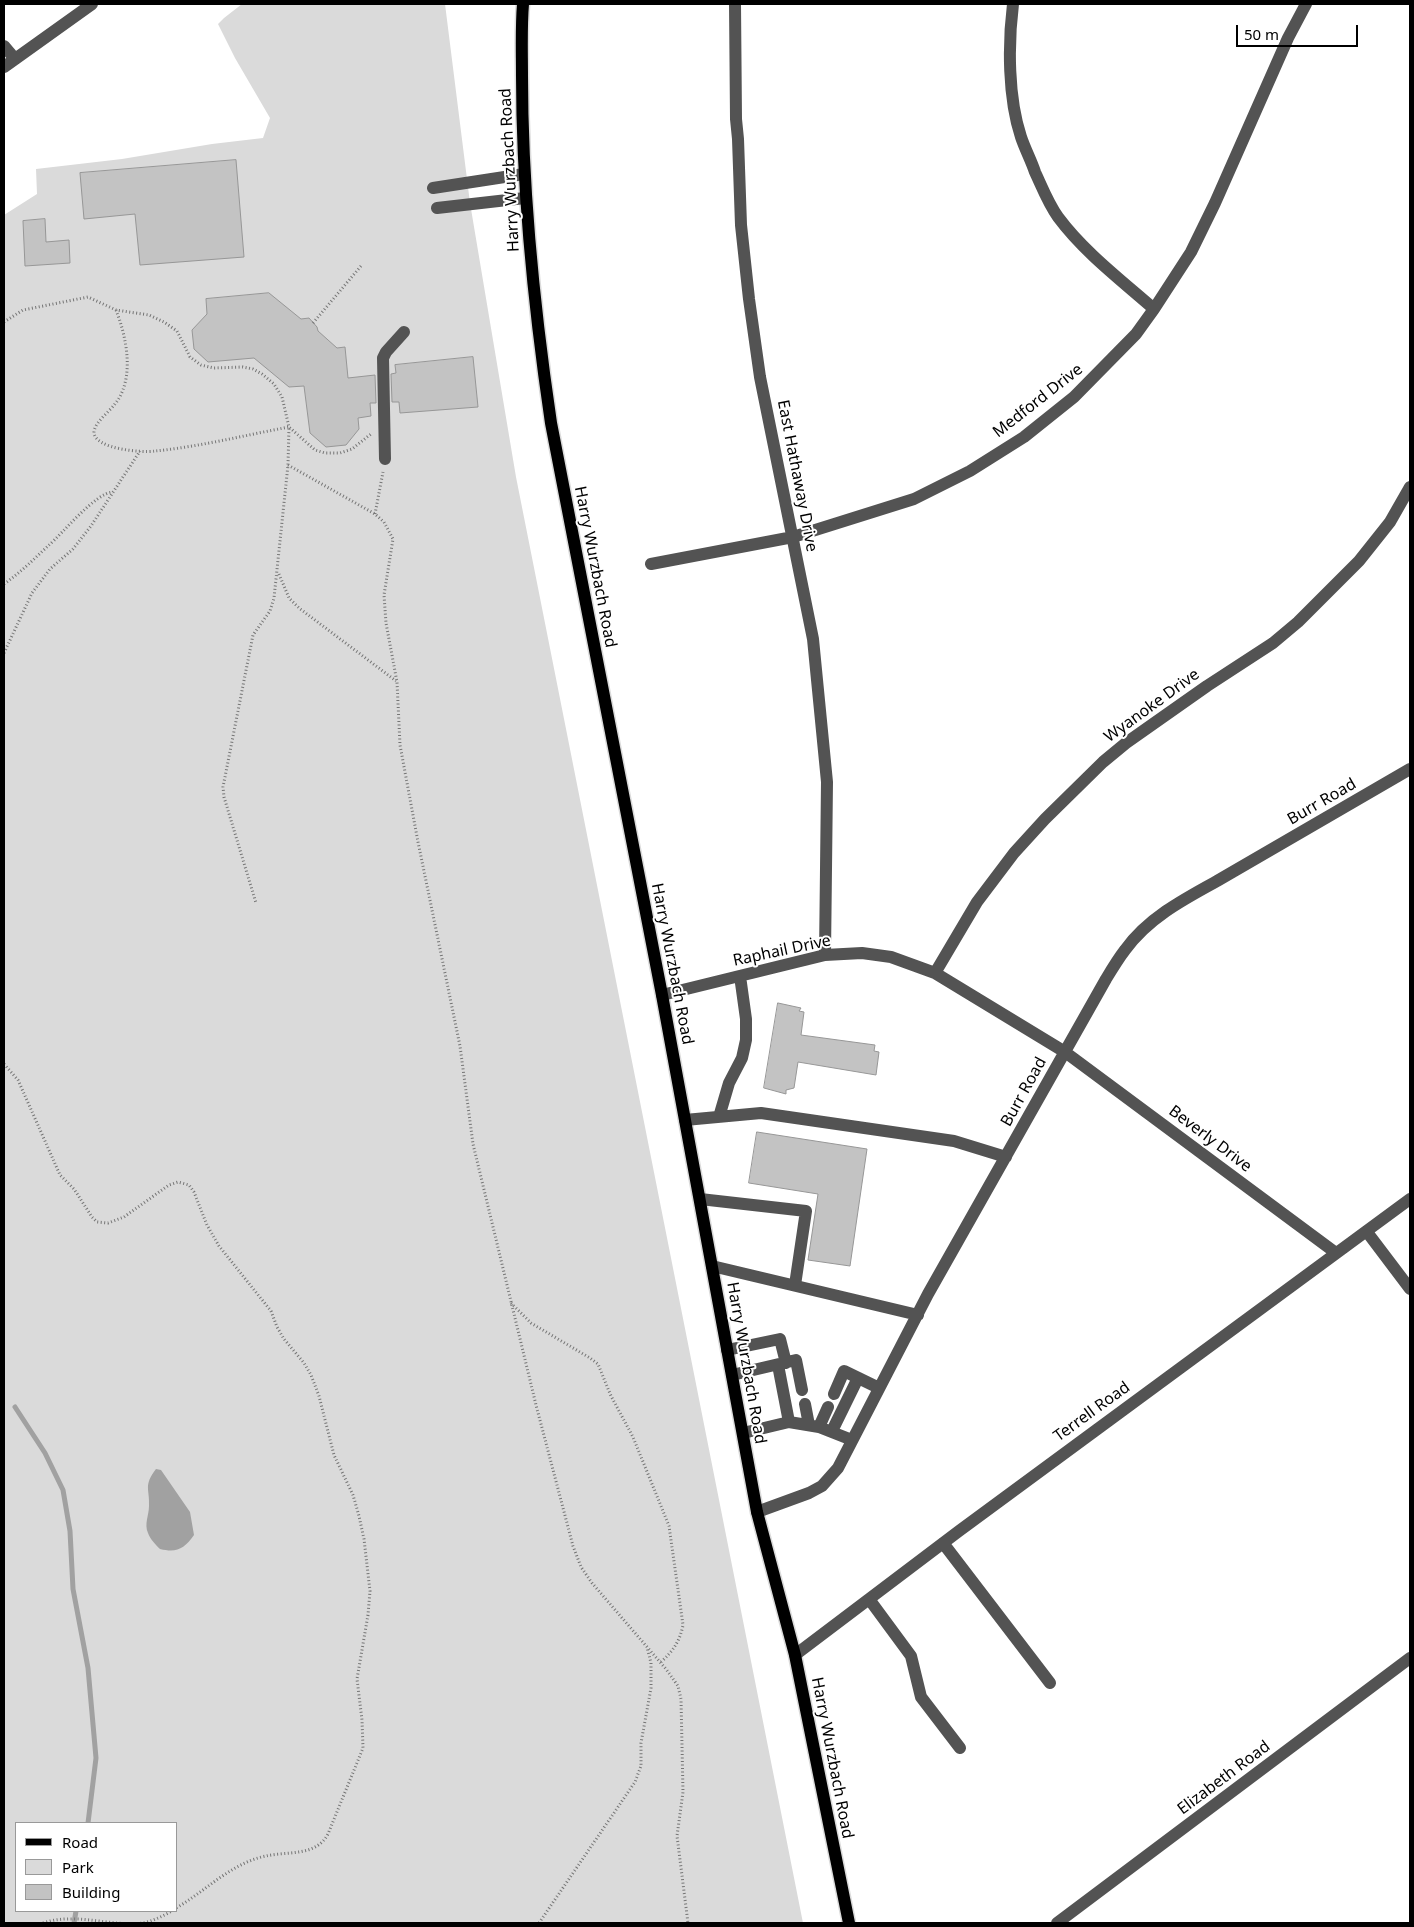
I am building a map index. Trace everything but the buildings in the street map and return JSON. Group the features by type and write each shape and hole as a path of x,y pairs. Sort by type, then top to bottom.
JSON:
{"main road":[{"name":"Harry Wurzbach Road","path":"523,4 525,198 534,296 551,423 662,995 757,1512 795,1655 848,1923"}],"street":[{"path":"4,67 92,4"},
{"name":"East Hathaway Drive","path":"735,4 736,119 740,225 760,377 813,639 827,782 825,955"},
{"path":"1013,4 1011,19 1011,80 1014,109 1021,136 1044,194 1058,216 1092,254 1154,310"},
{"name":"Medford Drive","path":"651,564 793,537 914,499 970,471 1024,437 1074,397 1091,382 1136,334 1154,310 1191,252 1215,203 1288,38 1306,4"},
{"path":"4,46 15,59"},
{"path":"433,188 524,174"},
{"path":"437,208 525,198"},
{"path":"385,459 383,358 404,332"},
{"name":"Wyanoke Drive","path":"934,973 978,902 1014,853 1045,820 1103,762 1126,744 1207,686 1274,642 1298,622 1359,561 1390,522 1410,487"},
{"name":"Burr Road","path":"757,1512 809,1493 822,1486 838,1468 918,1314 1124,950 1150,922 1186,898 1218,882 1410,769"},
{"name":"Raphail Drive","path":"662,995 825,955 862,953 891,957 934,973 1065,1052"},
{"path":"719,1117 729,1083 742,1058 746,1040 746,1019 740,976"},
{"name":"Beverly Drive","path":"1065,1052 1336,1253"},
{"path":"685,1120 761,1113 954,1141 1006,1157"},
{"name":"Terrell Road","path":"795,1655 943,1542 1410,1199"},
{"path":"700,1200 806,1211 795,1285"},
{"path":"1367,1232 1410,1289"},
{"path":"712,1266 918,1314"},
{"path":"727,1350 780,1339 789,1422"},
{"path":"732,1375 796,1360 802,1390"},
{"path":"834,1394 844,1372 879,1388"},
{"path":"832,1431 858,1378"},
{"path":"804,1404 814,1426"},
{"path":"814,1426 828,1407"},
{"path":"743,1433 789,1422 832,1431 852,1440"},
{"path":"943,1542 1050,1683"},
{"path":"868,1599 911,1656 921,1697 960,1748"},
{"name":"Elizabeth Road","path":"1057,1923 1410,1658"}],"path":[{"path":"313,323 360,266"},
{"path":"4,322 23,310 88,297 116,310 149,315 164,322 176,332 190,358 214,368 243,367 253,369 274,384 282,396 290,428 274,598 270,611 253,635 224,787 224,797 256,902"},
{"path":"116,310 126,354 126,383 122,393 94,431 96,438 101,443 153,452 290,428"},
{"path":"290,428 315,450 325,453 340,453 352,449 363,442 384,421"},
{"path":"4,653 32,592 50,569 73,549 114,492 140,451"},
{"path":"375,514 385,459"},
{"path":"288,465 375,514 384,522 393,539 384,595 386,623 397,682 400,745 406,785 460,1046 473,1144 511,1303 573,1546 581,1567 592,1583 661,1662 678,1686 681,1699 683,1792 677,1836 688,1923"},
{"path":"4,584 49,546 98,498 108,492 114,492"},
{"path":"278,571 289,598 299,608 397,682"},
{"path":"4,1064 18,1080 60,1174 74,1189 97,1222 108,1223 124,1217 169,1185 178,1182 189,1186 194,1192 207,1225 219,1246 271,1310 284,1339 304,1363 311,1375 319,1396 334,1455 353,1495 364,1539 370,1591 368,1615 357,1679 363,1748 361,1757 328,1834 324,1841 314,1849 266,1856 233,1868 178,1907"},
{"path":"511,1303 531,1323 598,1364 611,1396 645,1466 669,1526 683,1625 680,1638 673,1651 661,1662"},
{"path":"539,1923 635,1782 642,1766 641,1743 652,1688 651,1663 646,1646"},
{"path":"43,1923 51,1920 66,1920 142,1923 170,1912"}],"green space":[{"path":"242,4 445,4 470,203 516,477 803,1923 4,1923 4,215 37,194 36,169 122,159 212,144 263,138 270,118 235,58 218,24"}],"shaded area":[{"path":"156,1469 161,1470 190,1512 194,1535 180,1549 160,1549 152,1540 147,1530 148,1484"}],"waterway":[{"path":"15,1407 45,1453 63,1490 70,1531 73,1589 88,1668 96,1758 88,1822"},
{"path":"74,1923 76,1912"}]}
